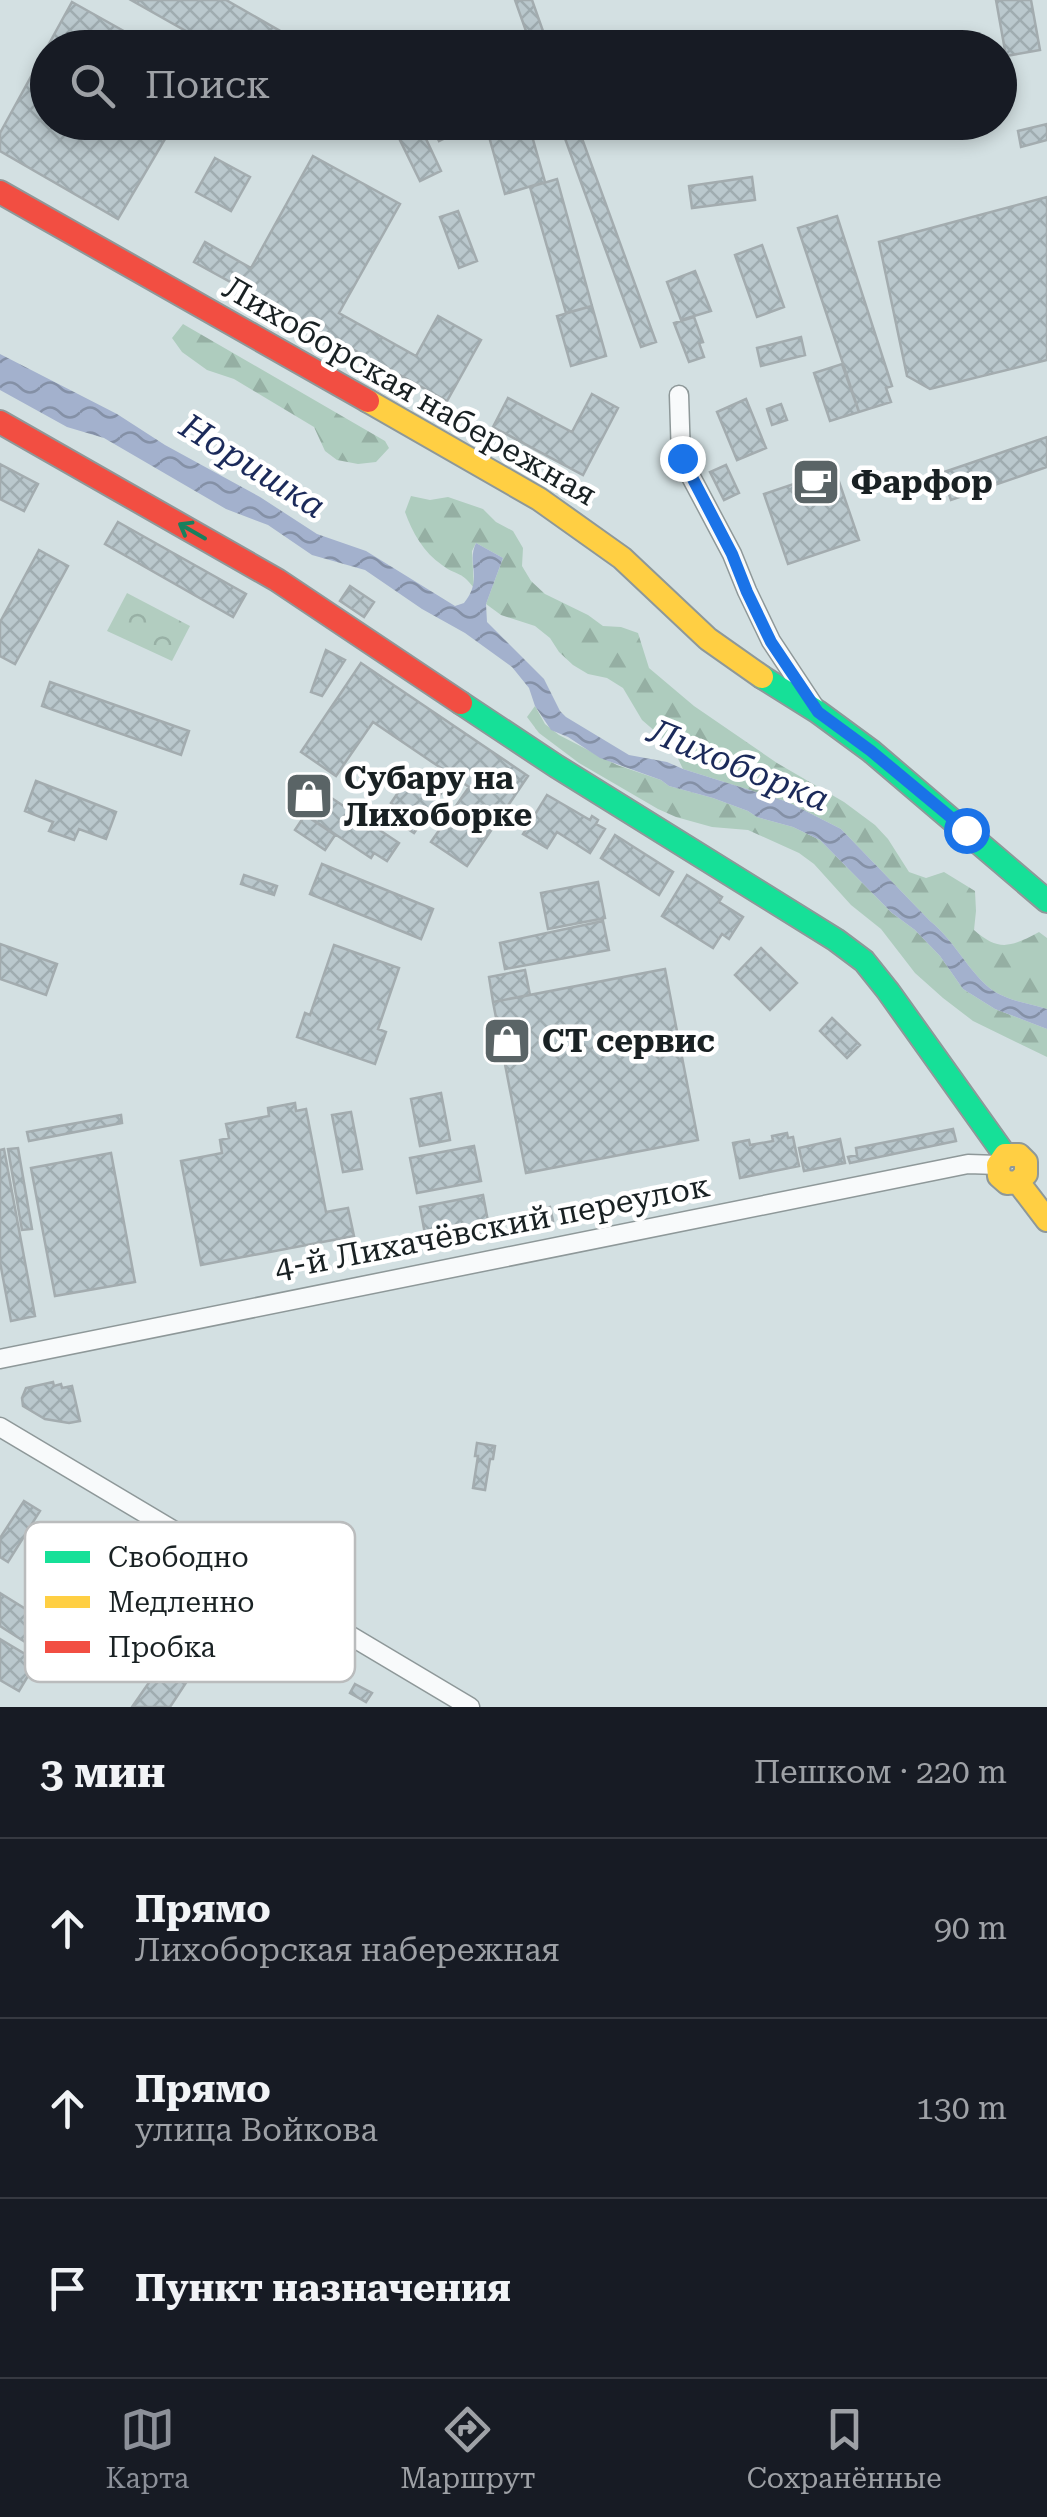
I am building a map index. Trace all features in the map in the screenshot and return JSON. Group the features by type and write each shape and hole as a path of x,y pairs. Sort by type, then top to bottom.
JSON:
{"street":[{"name":"Лихоборская набережная","path":"0,192 540,498 622,558 708,639 818,712 893,770 1047,901"},
{"path":"679,395 682,458 732,554 771,642 818,712"},
{"path":"0,422 277,580 556,766 864,961 1047,1220"},
{"path":"760,676 771,642"},
{"name":"4-й Лихачёвский переулок","path":"0,1359 968,1164 1012,1166 1047,1150"},
{"path":"0,1427 159,1522"},
{"path":"355,1638 470,1707"}],"green space":[{"path":"183,324 385,441 389,448 376,462 337,460 325,451 314,427 234,379 207,370 182,352 172,338"},
{"path":"411,496 430,500 448,497 483,509 513,531 523,548 522,566 545,594 603,626 638,633 649,668 694,706 875,825 909,872 926,878 944,872 975,891 974,930 983,937 1005,945 1039,932 1047,938 1047,1009 991,989 939,929 841,829 788,802 683,769 672,746 642,720 623,688 573,665 535,626 501,615 486,604 503,558 476,543 472,551 474,588 430,554 405,512"},
{"path":"127,593 190,626 172,661 107,631"},
{"path":"535,706 545,724 559,735 617,765 820,840 940,956 963,989 995,1009 1047,1029 1047,1057 973,1021 943,998 915,973 881,929 799,853 748,830 712,827 658,809 579,763 539,733 527,717"}],"water":[{"path":"0,354 117,414 317,534 366,551 455,606 464,603 473,586 476,543 503,558 486,604 487,622 544,679 566,717 629,755 667,762 788,802 841,829 939,929 991,989 1047,1009 1047,1029 995,1009 963,989 940,956 820,840 600,758 551,730 535,706 529,688 512,667 465,633 365,570 312,555 268,525 226,509 104,438 67,427 0,390"}],"building":[{"path":"131,0 226,0 278,30 184,30"},
{"path":"515,0 532,0 543,30 526,30"},
{"path":"996,0 1031,0 1040,50 1017,54 1017,30 1001,30"},
{"path":"72,2 122,30 57,30"},
{"path":"30,78 30,140 164,140 118,219 0,151 0,133"},
{"path":"1047,124 1047,140 1021,147 1018,131"},
{"path":"400,140 427,140 441,171 420,181"},
{"path":"490,140 533,140 545,182 505,194"},
{"path":"566,140 583,140 656,342 641,347"},
{"path":"313,156 400,204 339,313 416,356 438,316 481,340 447,401 194,262 205,242 251,268"},
{"path":"215,158 250,177 231,211 196,192"},
{"path":"752,177 755,200 692,208 689,186"},
{"path":"557,179 592,306 566,313 530,187"},
{"path":"1047,197 1047,360 930,389 907,376 879,242"},
{"path":"458,211 477,261 459,268 440,217"},
{"path":"837,216 892,386 886,388 891,402 859,412 798,228"},
{"path":"762,245 784,307 757,317 735,255"},
{"path":"695,271 711,311 681,320 667,282"},
{"path":"592,306 606,356 571,366 557,316"},
{"path":"694,317 704,357 689,362 674,323"},
{"path":"801,337 805,355 761,366 757,348"},
{"path":"842,364 859,412 830,421 814,373"},
{"path":"592,394 618,408 583,475 493,427 508,398 572,432"},
{"path":"746,399 766,448 737,460 717,412"},
{"path":"781,404 787,420 772,425 767,409"},
{"path":"1047,437 1047,467 951,500 941,473"},
{"path":"0,464 38,484 24,511 0,499"},
{"path":"726,465 739,493 724,500 710,472"},
{"path":"835,470 859,540 788,564 764,494"},
{"path":"118,522 246,594 233,617 105,544"},
{"path":"39,550 68,566 15,664 0,656 0,622"},
{"path":"350,586 374,602 364,617 340,601"},
{"path":"326,650 345,660 322,696 311,692"},
{"path":"361,663 528,776 467,866 431,842 469,787 373,722 336,776 301,752"},
{"path":"50,682 189,731 181,755 42,706"},
{"path":"412,772 442,792 414,833 391,818 398,808 391,803"},
{"path":"36,781 116,812 106,839 79,829 74,840 49,831 53,822 25,811"},
{"path":"312,785 399,843 387,861 374,853 371,858 297,809"},
{"path":"547,795 590,820 592,816 605,829 590,853 557,832 547,848 523,834"},
{"path":"305,815 335,835 325,850 295,830"},
{"path":"615,835 673,872 659,895 601,858"},
{"path":"322,864 433,909 421,939 310,894"},
{"path":"244,875 277,886 274,895 241,884"},
{"path":"687,875 722,897 719,902 743,917 729,939 722,934 713,948 662,916"},
{"path":"598,882 605,918 548,929 541,893"},
{"path":"603,921 609,950 505,969 500,943"},
{"path":"0,944 57,964 46,995 0,979"},
{"path":"334,945 399,968 378,1029 386,1032 375,1064 297,1037 305,1013 310,1015"},
{"path":"761,948 797,983 770,1010 735,975"},
{"path":"665,969 698,1140 526,1173 493,1002"},
{"path":"525,970 530,995 493,1002 489,977"},
{"path":"832,1018 860,1045 847,1058 820,1031"},
{"path":"441,1093 450,1140 420,1146 411,1099"},
{"path":"295,1103 296,1111 306,1109 326,1212 348,1208 354,1236 201,1265 181,1161 222,1153 220,1140 229,1138 226,1124 269,1116 268,1108"},
{"path":"351,1112 362,1169 343,1172 332,1115"},
{"path":"121,1115 122,1123 29,1141 27,1132"},
{"path":"953,1129 956,1141 850,1163 848,1157 857,1155 856,1148"},
{"path":"787,1133 788,1138 793,1137 799,1166 740,1178 733,1143 773,1141 772,1136"},
{"path":"840,1139 845,1163 804,1171 799,1148"},
{"path":"474,1146 481,1181 417,1193 410,1158"},
{"path":"18,1148 32,1229 22,1230 8,1149"},
{"path":"4,1149 35,1316 11,1321 0,1262 0,1150"},
{"path":"111,1153 135,1282 55,1296 31,1168"},
{"path":"483,1195 490,1232 427,1245 420,1207"},
{"path":"550,1207 553,1221 522,1227 519,1213"},
{"path":"53,1382 62,1388 72,1386 80,1421 45,1419 23,1406 26,1388"},
{"path":"477,1443 495,1446 485,1490 473,1488"},
{"path":"24,1501 40,1511 33,1522 25,1522 25,1535 8,1562 0,1557 0,1538"},
{"path":"0,1593 25,1609 25,1642 0,1626"},
{"path":"0,1639 25,1654 25,1681 19,1691 0,1680"},
{"path":"149,1682 186,1682 170,1707 132,1707"},
{"path":"355,1684 372,1693 366,1702 350,1693"}],"traffic: fast":[{"path":"762,677 871,751 1047,901"},
{"path":"461,703 864,961 1005,1155"}],"traffic: slow":[{"path":"368,401 539,499 622,558 708,639 762,677"},
{"path":"1018,1182 1026,1174 1026,1162 1019,1155 1005,1155 998,1165 999,1176 1007,1183 1018,1182 1047,1220"}],"traffic: jam":[{"path":"0,192 368,401"},
{"path":"0,422 277,580 461,703"}],"place":[{"name":"Фарфор","path":"816,482"},
{"name":"Субару на Лихоборке","path":"309,796"},
{"name":"СТ сервис","path":"507,1041"}],"route":[{"path":"682,458 732,554 771,642 818,712 966,830"}],"water label":[{"name":"Норишка","path":"253,466"},
{"name":"Лихоборка","path":"739,765"}]}
